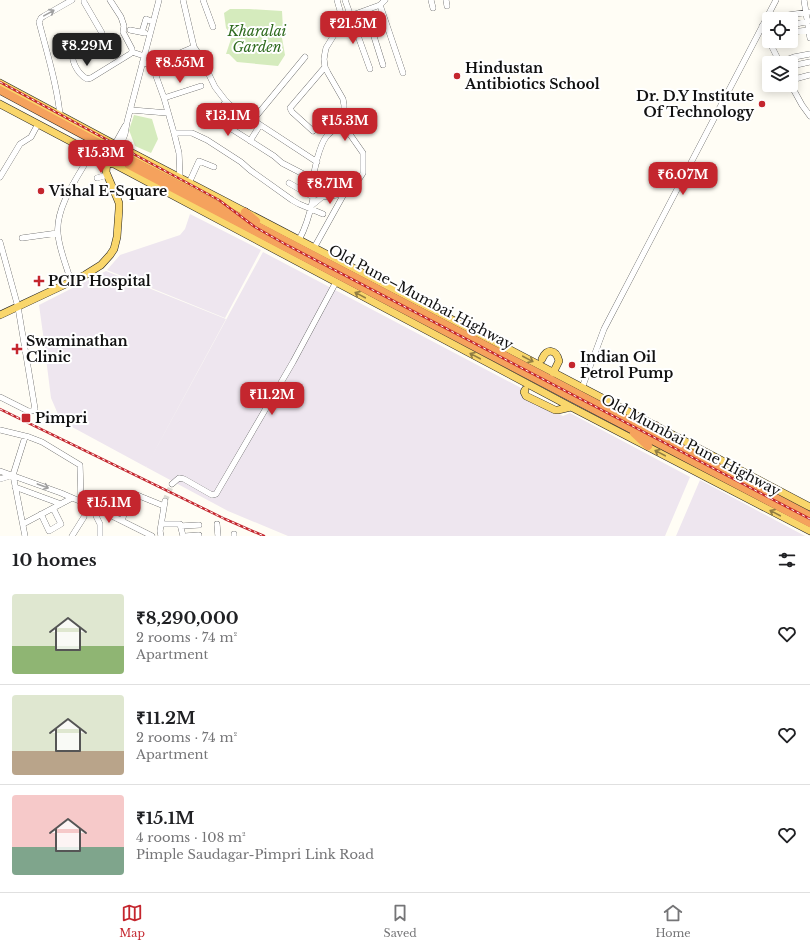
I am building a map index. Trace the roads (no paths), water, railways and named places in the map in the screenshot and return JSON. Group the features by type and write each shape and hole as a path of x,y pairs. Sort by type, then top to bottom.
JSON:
{"highway":[{"path":"0,90 96,148"},
{"path":"0,97 96,148"},
{"name":"Old Pune–Mumbai Highway","path":"130,162 267,231 561,388 274,242 130,162"},
{"path":"245,212 267,231"},
{"path":"253,238 274,242"},
{"name":"Old Mumbai Pune Highway","path":"561,388 810,523"},
{"path":"627,423 656,426"},
{"path":"627,423 648,446"},
{"name":"Old Mumbai Pune Highway","path":"627,423 810,516"}],"main road":[{"path":"0,83 117,146 810,507"},
{"path":"0,104 38,124 96,148 109,162 571,407 810,531"},
{"path":"109,162 118,162 122,158 123,152 117,146 109,145 105,149 104,155 109,162 111,184"},
{"path":"0,315 86,275 101,266 106,261 114,249 117,237 119,209 119,203 107,175 106,169 109,162"},
{"path":"542,359 549,351 557,354 559,360 553,373"},
{"path":"525,390 524,392 526,396 555,410 571,407"}],"street":[{"path":"60,115 51,68 39,22 44,16 72,0"},
{"path":"84,0 102,33 73,51 75,67 83,76 87,79 91,78 132,52"},
{"path":"110,0 121,17 124,26 123,32 132,52 144,56"},
{"path":"117,146 125,134 158,0"},
{"path":"183,0 194,47 203,61 215,87 226,101 317,162"},
{"path":"203,0 213,27"},
{"path":"336,0 343,21"},
{"path":"345,0 370,69"},
{"path":"314,248 344,194 363,173 363,153 349,133 344,113 343,99 325,67 324,59 326,48 347,17 380,5 385,0"},
{"path":"431,0 433,8"},
{"path":"770,12 776,0"},
{"path":"804,0 808,12 810,38"},
{"path":"380,5 403,73"},
{"path":"366,11 383,65"},
{"path":"798,13 808,12"},
{"path":"142,32 146,20 153,22"},
{"path":"798,23 809,21"},
{"path":"130,30 150,34"},
{"path":"798,31 809,30"},
{"path":"582,388 604,329 762,34"},
{"path":"142,63 152,65 194,47"},
{"path":"798,56 810,54"},
{"path":"253,120 305,57"},
{"path":"798,65 810,62"},
{"path":"152,65 164,98 179,153 180,178"},
{"path":"313,131 292,112 290,108 325,67"},
{"path":"798,78 810,75"},
{"path":"164,98 201,86"},
{"path":"795,92 810,116"},
{"path":"226,101 217,116 282,163 313,179"},
{"path":"131,110 168,113"},
{"path":"299,240 304,231 311,207 313,198 313,179 321,145 326,136 336,128 347,123"},
{"path":"0,176 20,144 31,137 38,124"},
{"path":"250,141 260,125"},
{"path":"174,133 192,133 207,140 241,162 292,200 299,204 311,207 323,214"},
{"path":"72,282 59,240 59,217 64,201 96,148"},
{"path":"189,183 199,161 214,167"},
{"path":"97,178 107,175"},
{"path":"289,184 313,198"},
{"path":"311,207 322,197 344,194"},
{"path":"22,238 58,233"},
{"path":"0,242 18,307 35,409 28,412 0,397"},
{"path":"172,484 179,478 184,479 212,495 216,494 220,490 293,362 336,282"},
{"path":"0,430 42,442 80,465 81,501"},
{"path":"25,437 13,475 25,536"},
{"path":"0,471 81,501 152,536"},
{"path":"0,479 13,475"},
{"path":"15,487 62,504"},
{"path":"132,493 164,503 160,531 161,536"},
{"path":"23,524 72,498"},
{"path":"122,520 129,502"},
{"path":"41,514 49,531 61,524 53,508"},
{"path":"97,508 96,516 100,524 100,536"},
{"path":"72,536 84,517"},
{"path":"162,524 180,524 181,526 198,525 199,535 185,536 181,526"},
{"path":"217,524 218,536"}],"tunnel":[{"path":"99,143 131,160"},
{"path":"165,501 172,484"}],"railway":[{"path":"0,82 219,200 255,227 285,244 810,519"},
{"path":"0,409 225,519 264,536"}],"place":[{"name":"Hindustan Antibiotics School","path":"457,76"},
{"name":"Dr. D.Y Institute Of Technology","path":"762,104"},
{"name":"Vishal E-Square","path":"41,191"},
{"name":"PCIP Hospital","path":"39,281"},
{"name":"Swaminathan Clinic","path":"17,349"},
{"name":"Indian Oil Petrol Pump","path":"572,365"},
{"name":"Pimpri","path":"26,418"}],"park label":[{"name":"Kharalai Garden","path":"257,40"}]}
